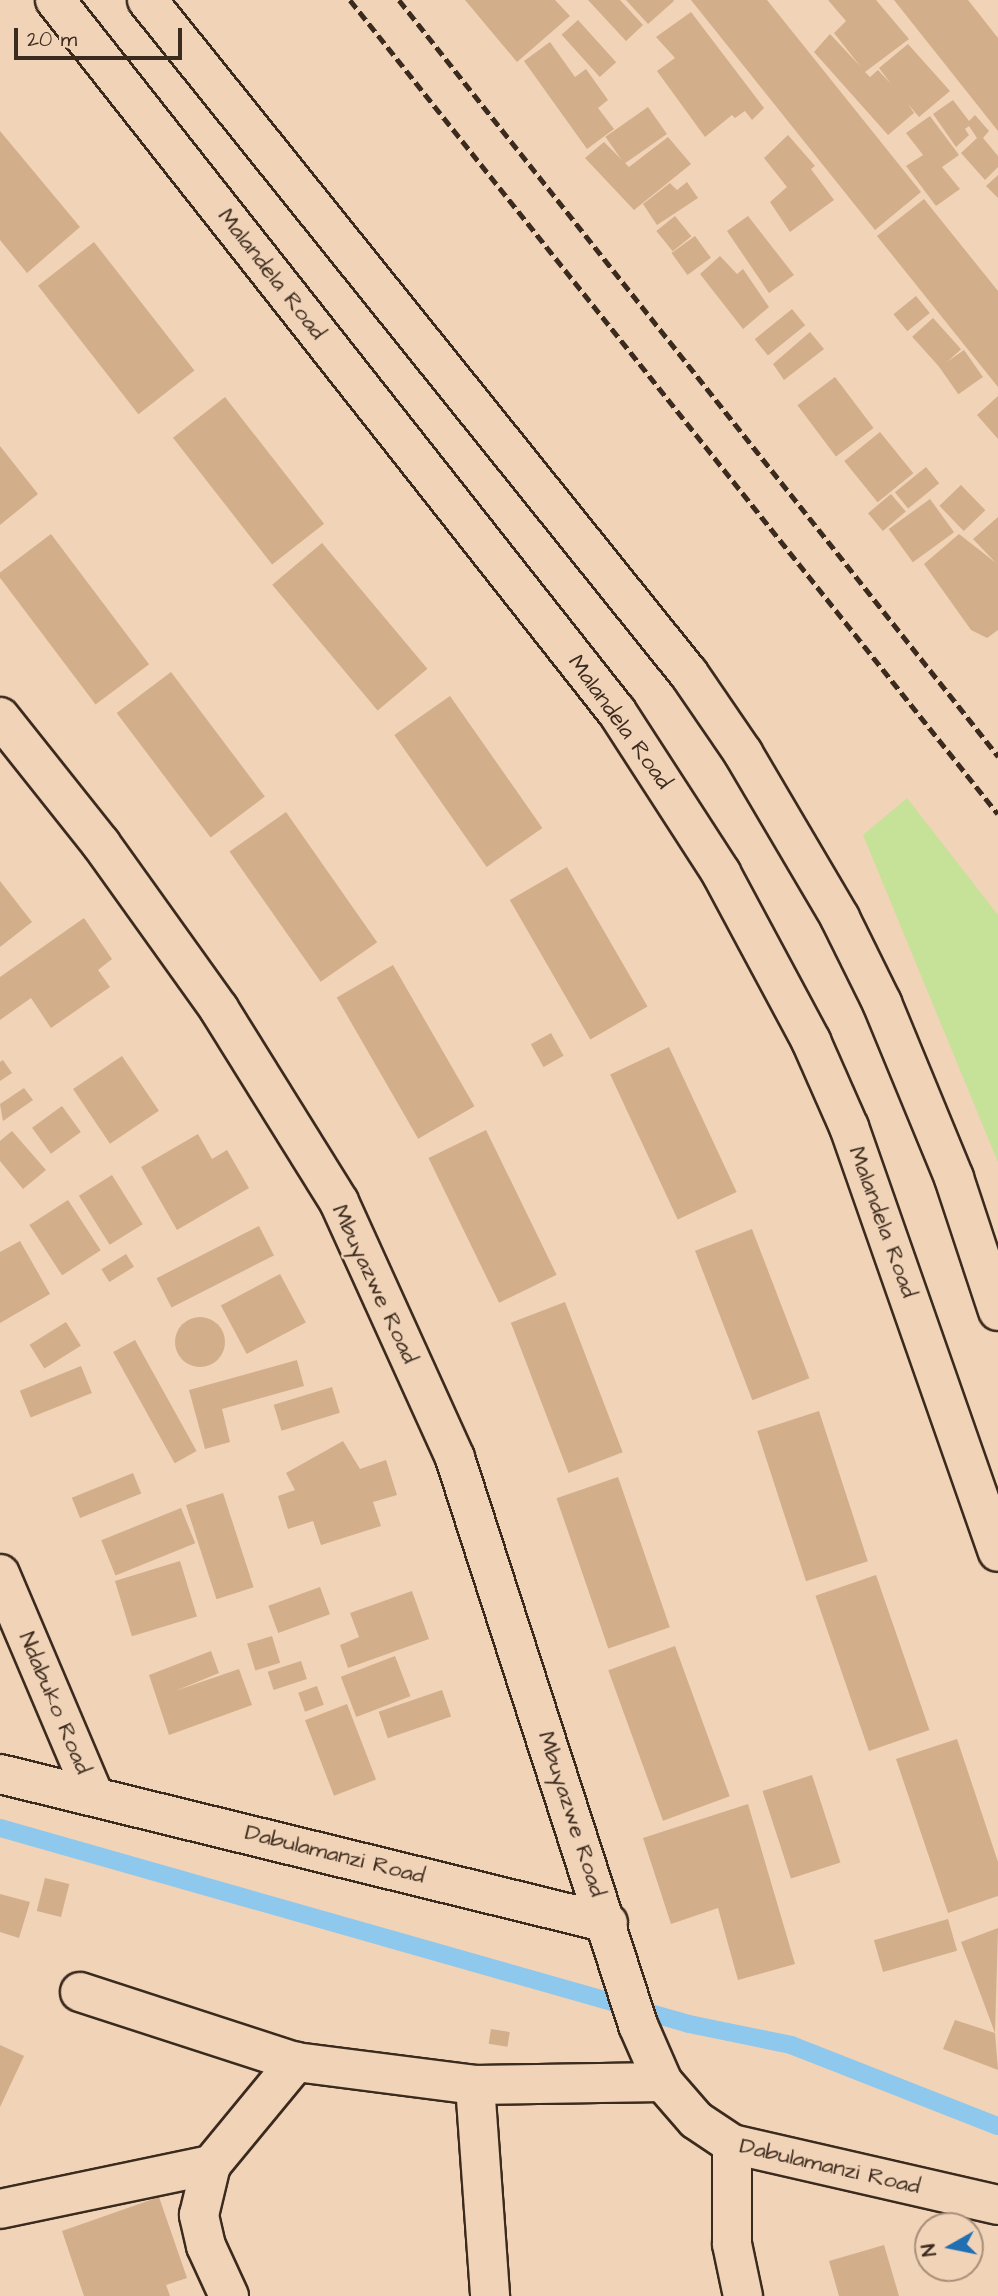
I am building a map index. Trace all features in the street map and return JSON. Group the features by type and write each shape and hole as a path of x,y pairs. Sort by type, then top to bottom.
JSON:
{"main road":[{"name":"Malandela Road","path":"55,0 617,712 721,873 805,1029 849,1128 998,1552"},
{"path":"147,0 631,601 743,753 833,906 881,1003 950,1165 998,1311"},
{"name":"Mbuyazwe Road","path":"0,717 101,844 219,1009 339,1202 455,1458 608,1923"},
{"name":"Ndabuko Road","path":"0,1574 93,1793"},
{"name":"Dabulamanzi Road","path":"0,1774 93,1793 608,1923 638,2025 663,2082 696,2120 732,2144 998,2205"},
{"path":"80,1992 296,2062 475,2085 663,2082"},
{"path":"229,2296 206,2246 199,2215 211,2165 296,2062"},
{"path":"475,2085 490,2296"},
{"path":"732,2144 732,2244 743,2296"},
{"path":"0,2209 211,2165"}],"green space":[{"path":"907,798 998,915 998,1162 863,835"}],"building":[{"path":"465,0 555,0 570,16 517,62"},
{"path":"588,0 620,0 643,25 626,41"},
{"path":"626,0 673,0 674,1 648,24"},
{"path":"691,0 767,0 921,192 875,230"},
{"path":"828,0 876,0 909,39 865,72 870,77 878,70 891,84 879,68 908,44 950,91 919,117 908,104 914,113 888,135 814,52 830,34 861,67 834,33 846,21"},
{"path":"894,0 968,0 998,38 998,131"},
{"path":"691,12 764,108 752,120 745,111 735,118 732,115 705,137 657,71 675,58 656,37"},
{"path":"578,20 616,62 600,77 562,35"},
{"path":"550,42 575,77 586,69 608,100 598,108 614,129 587,149 524,61"},
{"path":"953,100 969,121 975,115 989,131 983,138 998,156 998,167 985,180 961,153 977,138 969,126 965,129 969,135 956,147 933,114"},
{"path":"648,107 667,134 624,164 605,137"},
{"path":"930,116 959,155 942,167 960,189 936,206 906,166 923,155 906,133"},
{"path":"0,131 80,227 27,273 0,240"},
{"path":"788,135 815,166 811,169 834,200 790,232 770,202 787,187 764,158"},
{"path":"668,137 691,164 634,210 585,158 604,142 629,167"},
{"path":"998,175 998,198 986,186"},
{"path":"687,182 698,198 657,225 643,204 670,183 677,190"},
{"path":"924,199 998,291 998,387 877,236"},
{"path":"675,216 691,236 673,251 656,231"},
{"path":"748,216 794,275 769,293 727,231"},
{"path":"695,236 711,258 687,275 672,253"},
{"path":"94,242 194,370 138,414 38,286"},
{"path":"720,256 737,274 743,269 769,307 743,329 700,274"},
{"path":"916,296 930,313 907,331 893,314"},
{"path":"792,309 805,325 768,356 755,339"},
{"path":"933,318 961,349 940,368 912,337"},
{"path":"810,332 824,349 784,380 773,364"},
{"path":"964,350 983,377 958,394 939,367"},
{"path":"835,377 874,428 836,456 797,405"},
{"path":"998,396 998,439 977,415"},
{"path":"225,397 324,524 272,565 173,438"},
{"path":"880,432 913,473 878,502 844,461"},
{"path":"0,446 38,494 0,525"},
{"path":"926,467 939,483 908,508 895,492"},
{"path":"961,485 985,510 964,531 939,506"},
{"path":"891,494 906,512 883,531 868,513"},
{"path":"930,499 954,532 913,562 889,529"},
{"path":"998,517 998,630 987,638 971,630 924,564 959,534 996,563 973,539"},
{"path":"51,534 149,664 96,704 0,578 0,572"},
{"path":"322,543 427,669 378,710 272,585"},
{"path":"171,672 265,797 211,838 117,713"},
{"path":"450,696 542,828 487,867 394,735"},
{"path":"286,812 377,942 321,982 229,852"},
{"path":"567,867 648,1006 590,1039 510,900"},
{"path":"0,881 32,922 0,947"},
{"path":"84,918 112,959 98,970 110,987 51,1028 31,998 0,1020 0,977"},
{"path":"393,965 474,1106 418,1139 337,998"},
{"path":"551,1033 564,1056 543,1067 531,1044"},
{"path":"669,1047 737,1192 678,1219 610,1074"},
{"path":"122,1056 159,1111 110,1144 73,1089"},
{"path":"3,1060 12,1073 0,1081 0,1062"},
{"path":"24,1088 33,1100 3,1121 0,1104"},
{"path":"62,1106 81,1132 51,1154 32,1128"},
{"path":"486,1130 557,1275 499,1303 428,1158"},
{"path":"12,1131 46,1170 23,1189 0,1161 0,1141"},
{"path":"198,1134 212,1159 227,1150 249,1188 177,1230 141,1167"},
{"path":"112,1175 143,1224 110,1245 79,1196"},
{"path":"68,1200 101,1250 62,1275 29,1225"},
{"path":"259,1226 274,1255 172,1308 157,1278"},
{"path":"752,1229 809,1378 752,1400 695,1251"},
{"path":"20,1241 50,1294 0,1323 0,1252"},
{"path":"126,1254 134,1267 109,1282 101,1269"},
{"path":"280,1274 306,1323 247,1354 221,1305"},
{"path":"565,1302 623,1452 569,1473 511,1323"},
{"path":"200,1317 218,1324 225,1342 218,1360 200,1367 182,1360 175,1342 182,1324"},
{"path":"66,1322 81,1346 44,1369 30,1345"},
{"path":"135,1340 197,1451 175,1463 113,1352"},
{"path":"297,1360 304,1386 222,1409 230,1442 205,1449 189,1390"},
{"path":"81,1366 92,1393 31,1418 20,1391"},
{"path":"332,1387 340,1413 282,1431 274,1405"},
{"path":"819,1411 868,1561 806,1581 757,1431"},
{"path":"343,1441 360,1469 386,1460 397,1495 373,1502 381,1526 321,1545 313,1521 288,1529 278,1496 295,1490 286,1473"},
{"path":"133,1473 141,1493 80,1518 72,1498"},
{"path":"618,1477 670,1627 608,1648 557,1498"},
{"path":"223,1493 254,1587 217,1599 186,1505"},
{"path":"181,1508 195,1543 115,1575 101,1540"},
{"path":"180,1561 197,1616 132,1636 115,1581"},
{"path":"876,1575 929,1730 869,1751 815,1596"},
{"path":"320,1587 330,1614 278,1633 268,1606"},
{"path":"412,1591 429,1639 348,1668 340,1645 359,1637 350,1613"},
{"path":"272,1636 280,1663 255,1670 247,1644"},
{"path":"675,1646 730,1796 663,1821 608,1670"},
{"path":"211,1651 219,1673 175,1691 239,1669 252,1705 169,1735 149,1675"},
{"path":"395,1656 410,1696 356,1717 341,1677"},
{"path":"301,1661 307,1679 274,1690 268,1672"},
{"path":"317,1686 324,1705 305,1712 298,1693"},
{"path":"442,1690 451,1716 388,1738 379,1712"},
{"path":"347,1704 376,1780 334,1796 305,1720"},
{"path":"957,1739 998,1862 998,1896 948,1913 896,1759"},
{"path":"812,1775 840,1862 791,1879 763,1791"},
{"path":"748,1804 795,1964 738,1980 718,1908 671,1924 643,1838"},
{"path":"45,1878 69,1884 61,1917 37,1911"},
{"path":"0,1894 30,1902 19,1938 0,1932"},
{"path":"948,1919 957,1951 883,1972 874,1940"},
{"path":"998,1928 995,2033 961,1942"},
{"path":"955,2020 995,2033 998,2070 943,2049"},
{"path":"491,2029 510,2032 507,2047 489,2044"},
{"path":"0,2045 24,2056 0,2107"},
{"path":"159,2197 187,2278 166,2285 170,2296 84,2296 62,2231"},
{"path":"884,2245 899,2296 839,2296 829,2261"}],"waterway":[{"path":"0,1828 689,2024 791,2045 998,2126"}],"railway":[{"path":"350,0 998,814"},
{"path":"399,0 998,756"}]}
